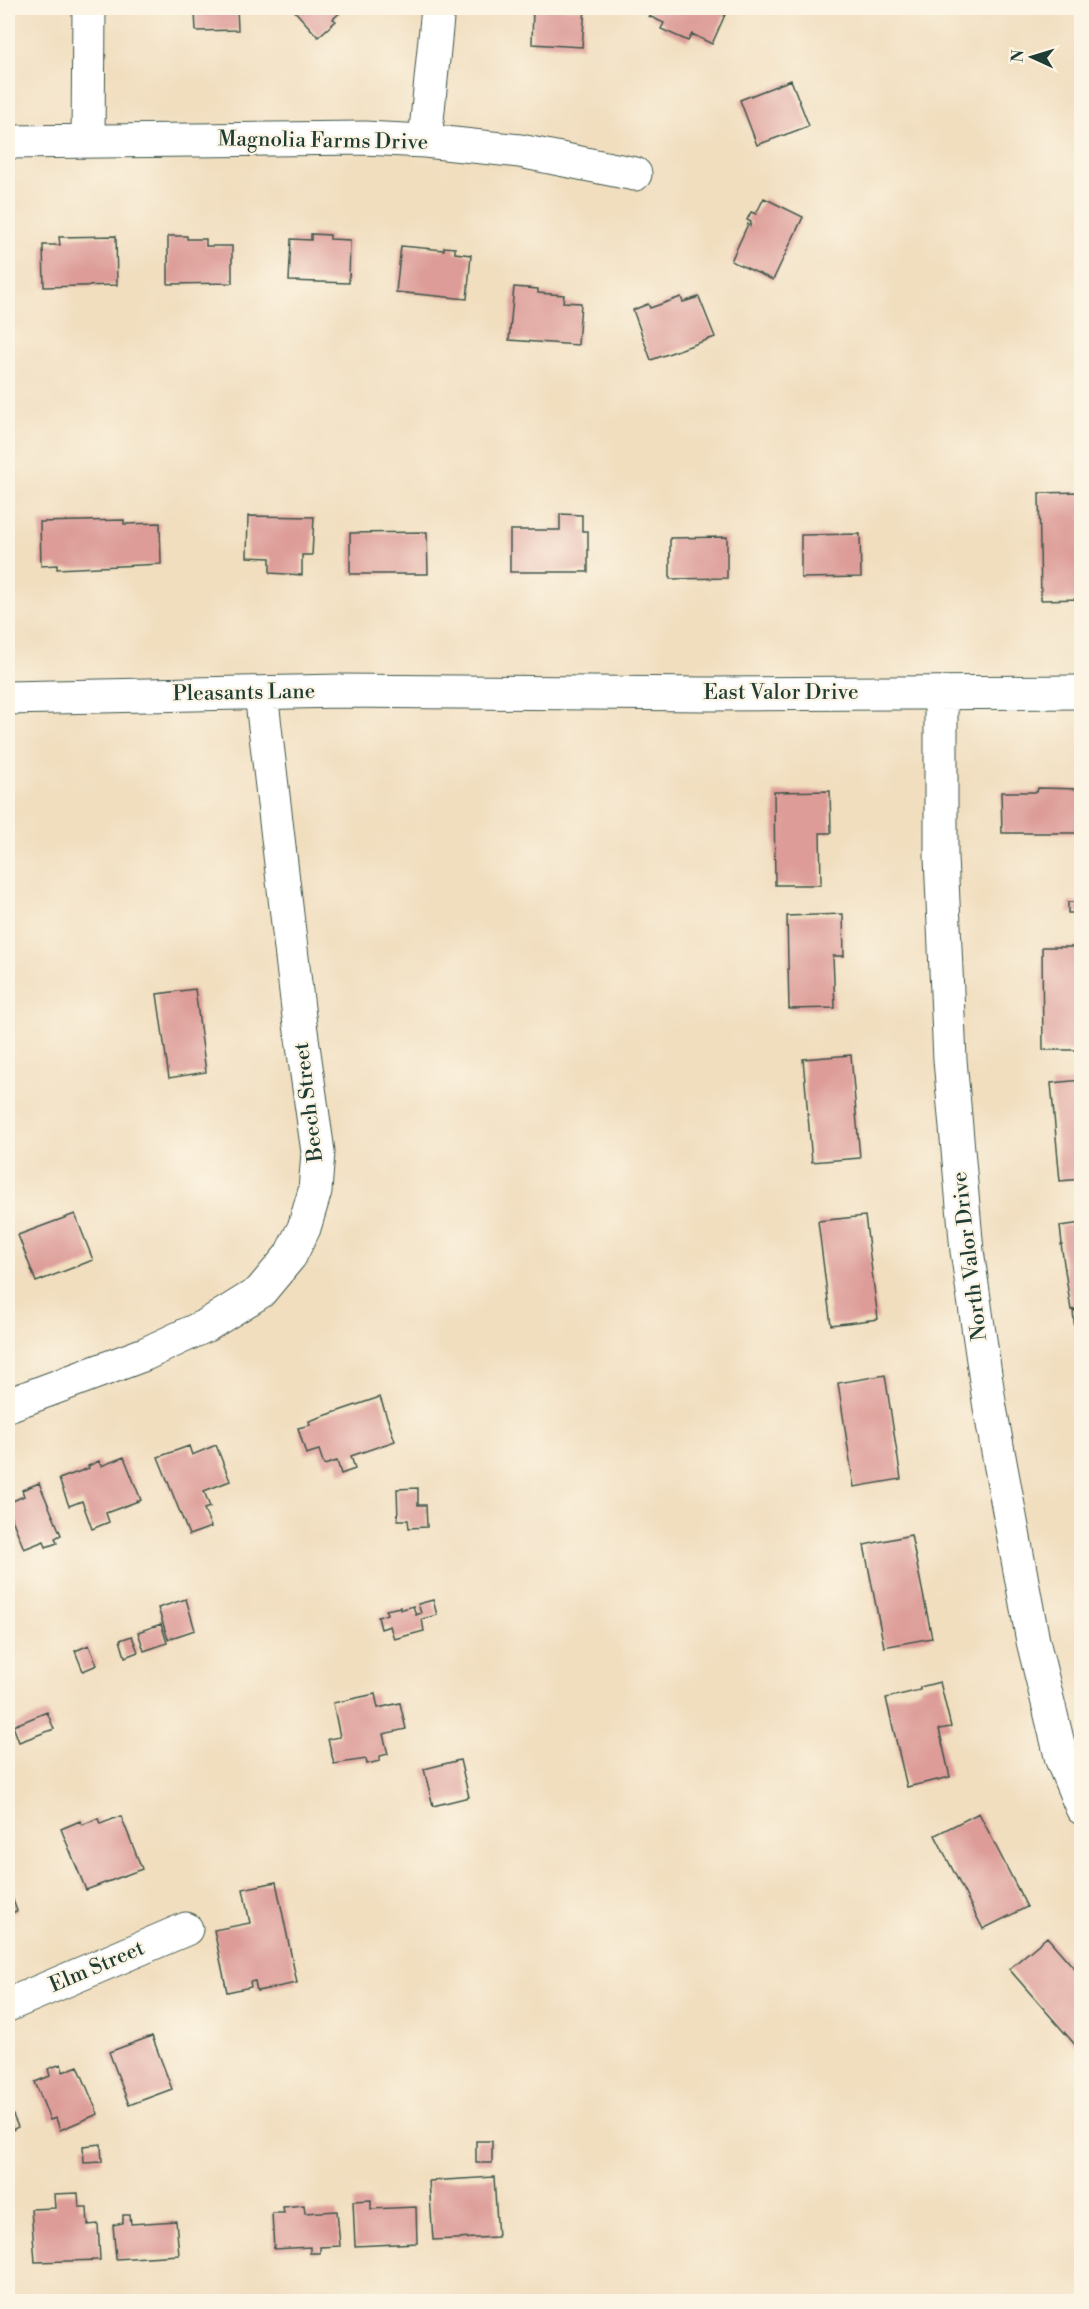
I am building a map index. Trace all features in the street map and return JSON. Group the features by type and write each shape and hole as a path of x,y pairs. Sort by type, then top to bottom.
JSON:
{"street":[{"path":"88,141 89,8"},
{"path":"425,141 438,8"},
{"name":"Magnolia Farms Drive","path":"8,142 364,138 425,141 520,151 635,174"},
{"name":"Pleasants Lane","path":"8,698 480,692"},
{"name":"East Valor Drive","path":"480,692 1082,692"},
{"name":"Beech Street","path":"8,1405 145,1354 207,1325 260,1292 290,1256 304,1228 315,1191 318,1152 298,1017 261,693"},
{"name":"North Valor Drive","path":"941,693 941,857 950,1060 968,1251 990,1408 1033,1641 1062,1760 1082,1808"},
{"name":"Elm Street","path":"8,2006 186,1929"}],"building":[{"path":"189,8 237,8 238,30 196,31 195,12 189,12"},
{"path":"292,8 345,8 333,19 336,21 318,37"},
{"path":"533,8 585,8 582,47 532,44"},
{"path":"652,8 728,8 712,44 692,34 688,41 661,29 664,23 649,16"},
{"path":"791,80 809,126 757,145 740,100"},
{"path":"764,198 803,217 773,280 731,261 748,224 750,226 751,222 747,220 751,212 756,214"},
{"path":"311,234 330,235 330,239 350,240 349,283 289,281 291,239 311,240"},
{"path":"116,236 117,285 44,287 43,245 60,245 59,237"},
{"path":"168,236 206,239 206,246 232,246 232,283 168,284"},
{"path":"401,246 444,250 444,247 455,248 455,253 471,255 467,299 396,292"},
{"path":"514,287 538,289 538,293 564,295 563,302 581,303 578,345 509,340"},
{"path":"681,297 683,302 699,297 715,337 651,360 633,310 648,304 650,308"},
{"path":"1082,492 1082,599 1041,600 1039,493"},
{"path":"560,514 582,515 582,531 588,531 588,572 510,572 510,530 560,530"},
{"path":"248,516 314,517 312,555 302,555 302,575 270,573 270,558 247,557"},
{"path":"124,520 124,524 160,523 161,564 57,569 57,565 41,566 40,522"},
{"path":"427,532 428,574 350,574 350,533"},
{"path":"860,534 861,577 801,578 801,535"},
{"path":"727,537 727,578 670,579 670,538"},
{"path":"1038,788 1082,789 1082,833 1002,833 1001,792 1037,792"},
{"path":"830,791 831,833 820,833 821,885 775,885 774,792"},
{"path":"1068,902 1082,902 1082,913 1068,913"},
{"path":"843,914 844,956 833,956 835,1008 789,1009 787,916"},
{"path":"1042,947 1082,947 1082,1050 1043,1050"},
{"path":"195,989 206,1072 169,1078 157,994"},
{"path":"851,1055 860,1158 812,1162 803,1059"},
{"path":"1082,1080 1082,1179 1060,1181 1051,1083"},
{"path":"75,1214 93,1260 36,1282 18,1235"},
{"path":"865,1216 878,1319 831,1325 818,1221"},
{"path":"1082,1223 1082,1308 1071,1310 1060,1226"},
{"path":"1082,1310 1082,1329 1075,1330 1073,1311"},
{"path":"885,1375 901,1479 854,1487 838,1383"},
{"path":"380,1397 395,1441 351,1456 355,1469 341,1474 337,1461 324,1465 319,1450 306,1454 298,1428 310,1425 309,1421"},
{"path":"216,1445 230,1481 204,1491 210,1507 204,1509 211,1527 189,1535 158,1457 189,1446 192,1455"},
{"path":"124,1457 141,1500 106,1513 109,1522 92,1529 82,1501 69,1506 59,1479 89,1468 88,1466 99,1461 101,1466"},
{"path":"39,1483 61,1535 55,1538 57,1543 46,1547 44,1541 24,1549 8,1509 8,1503 24,1496 22,1490"},
{"path":"418,1488 418,1505 426,1505 427,1527 409,1528 408,1520 398,1520 397,1489"},
{"path":"911,1535 932,1638 884,1647 864,1545"},
{"path":"186,1599 195,1630 168,1639 158,1608"},
{"path":"433,1600 437,1615 422,1619 424,1631 394,1639 390,1626 381,1629 378,1617 387,1614 386,1610 400,1607 400,1610 413,1606 416,1615 421,1613 418,1604"},
{"path":"161,1624 167,1643 144,1651 138,1632"},
{"path":"132,1636 138,1652 125,1657 120,1640"},
{"path":"89,1645 97,1665 83,1671 75,1651"},
{"path":"940,1682 951,1727 939,1729 950,1777 907,1787 886,1698 920,1690 920,1687"},
{"path":"375,1694 378,1708 400,1703 406,1729 383,1734 388,1754 380,1756 380,1761 367,1764 366,1759 334,1764 328,1739 340,1737 333,1703"},
{"path":"47,1712 54,1729 19,1742 13,1726"},
{"path":"460,1760 469,1797 433,1806 424,1769"},
{"path":"979,1813 1027,1907 983,1929 935,1835"},
{"path":"121,1816 142,1869 86,1890 61,1829 80,1821 82,1825 98,1818 100,1824"},
{"path":"276,1882 297,1983 257,1991 255,1981 250,1982 251,1987 227,1992 214,1930 250,1923 243,1889"},
{"path":"8,1886 17,1911 8,1914"},
{"path":"1047,1937 1082,1977 1082,2046 1078,2048 1009,1969"},
{"path":"152,2036 172,2089 129,2105 109,2052"},
{"path":"61,2064 63,2072 78,2066 98,2114 60,2130 56,2118 50,2120 35,2082 50,2076 48,2069"},
{"path":"8,2107 18,2127 8,2132"},
{"path":"476,2141 492,2141 492,2163 476,2163"},
{"path":"101,2144 102,2162 84,2163 83,2146"},
{"path":"494,2177 498,2237 433,2240 429,2181"},
{"path":"78,2193 79,2207 87,2207 88,2225 98,2224 100,2260 35,2262 31,2209 55,2208 54,2194"},
{"path":"371,2200 371,2209 416,2207 417,2243 355,2246 353,2201"},
{"path":"304,2205 305,2213 337,2211 340,2246 320,2247 320,2253 310,2253 310,2247 274,2249 272,2213 284,2213 283,2207"},
{"path":"123,2215 130,2215 131,2224 176,2221 179,2255 116,2259 113,2225 123,2223"}]}
